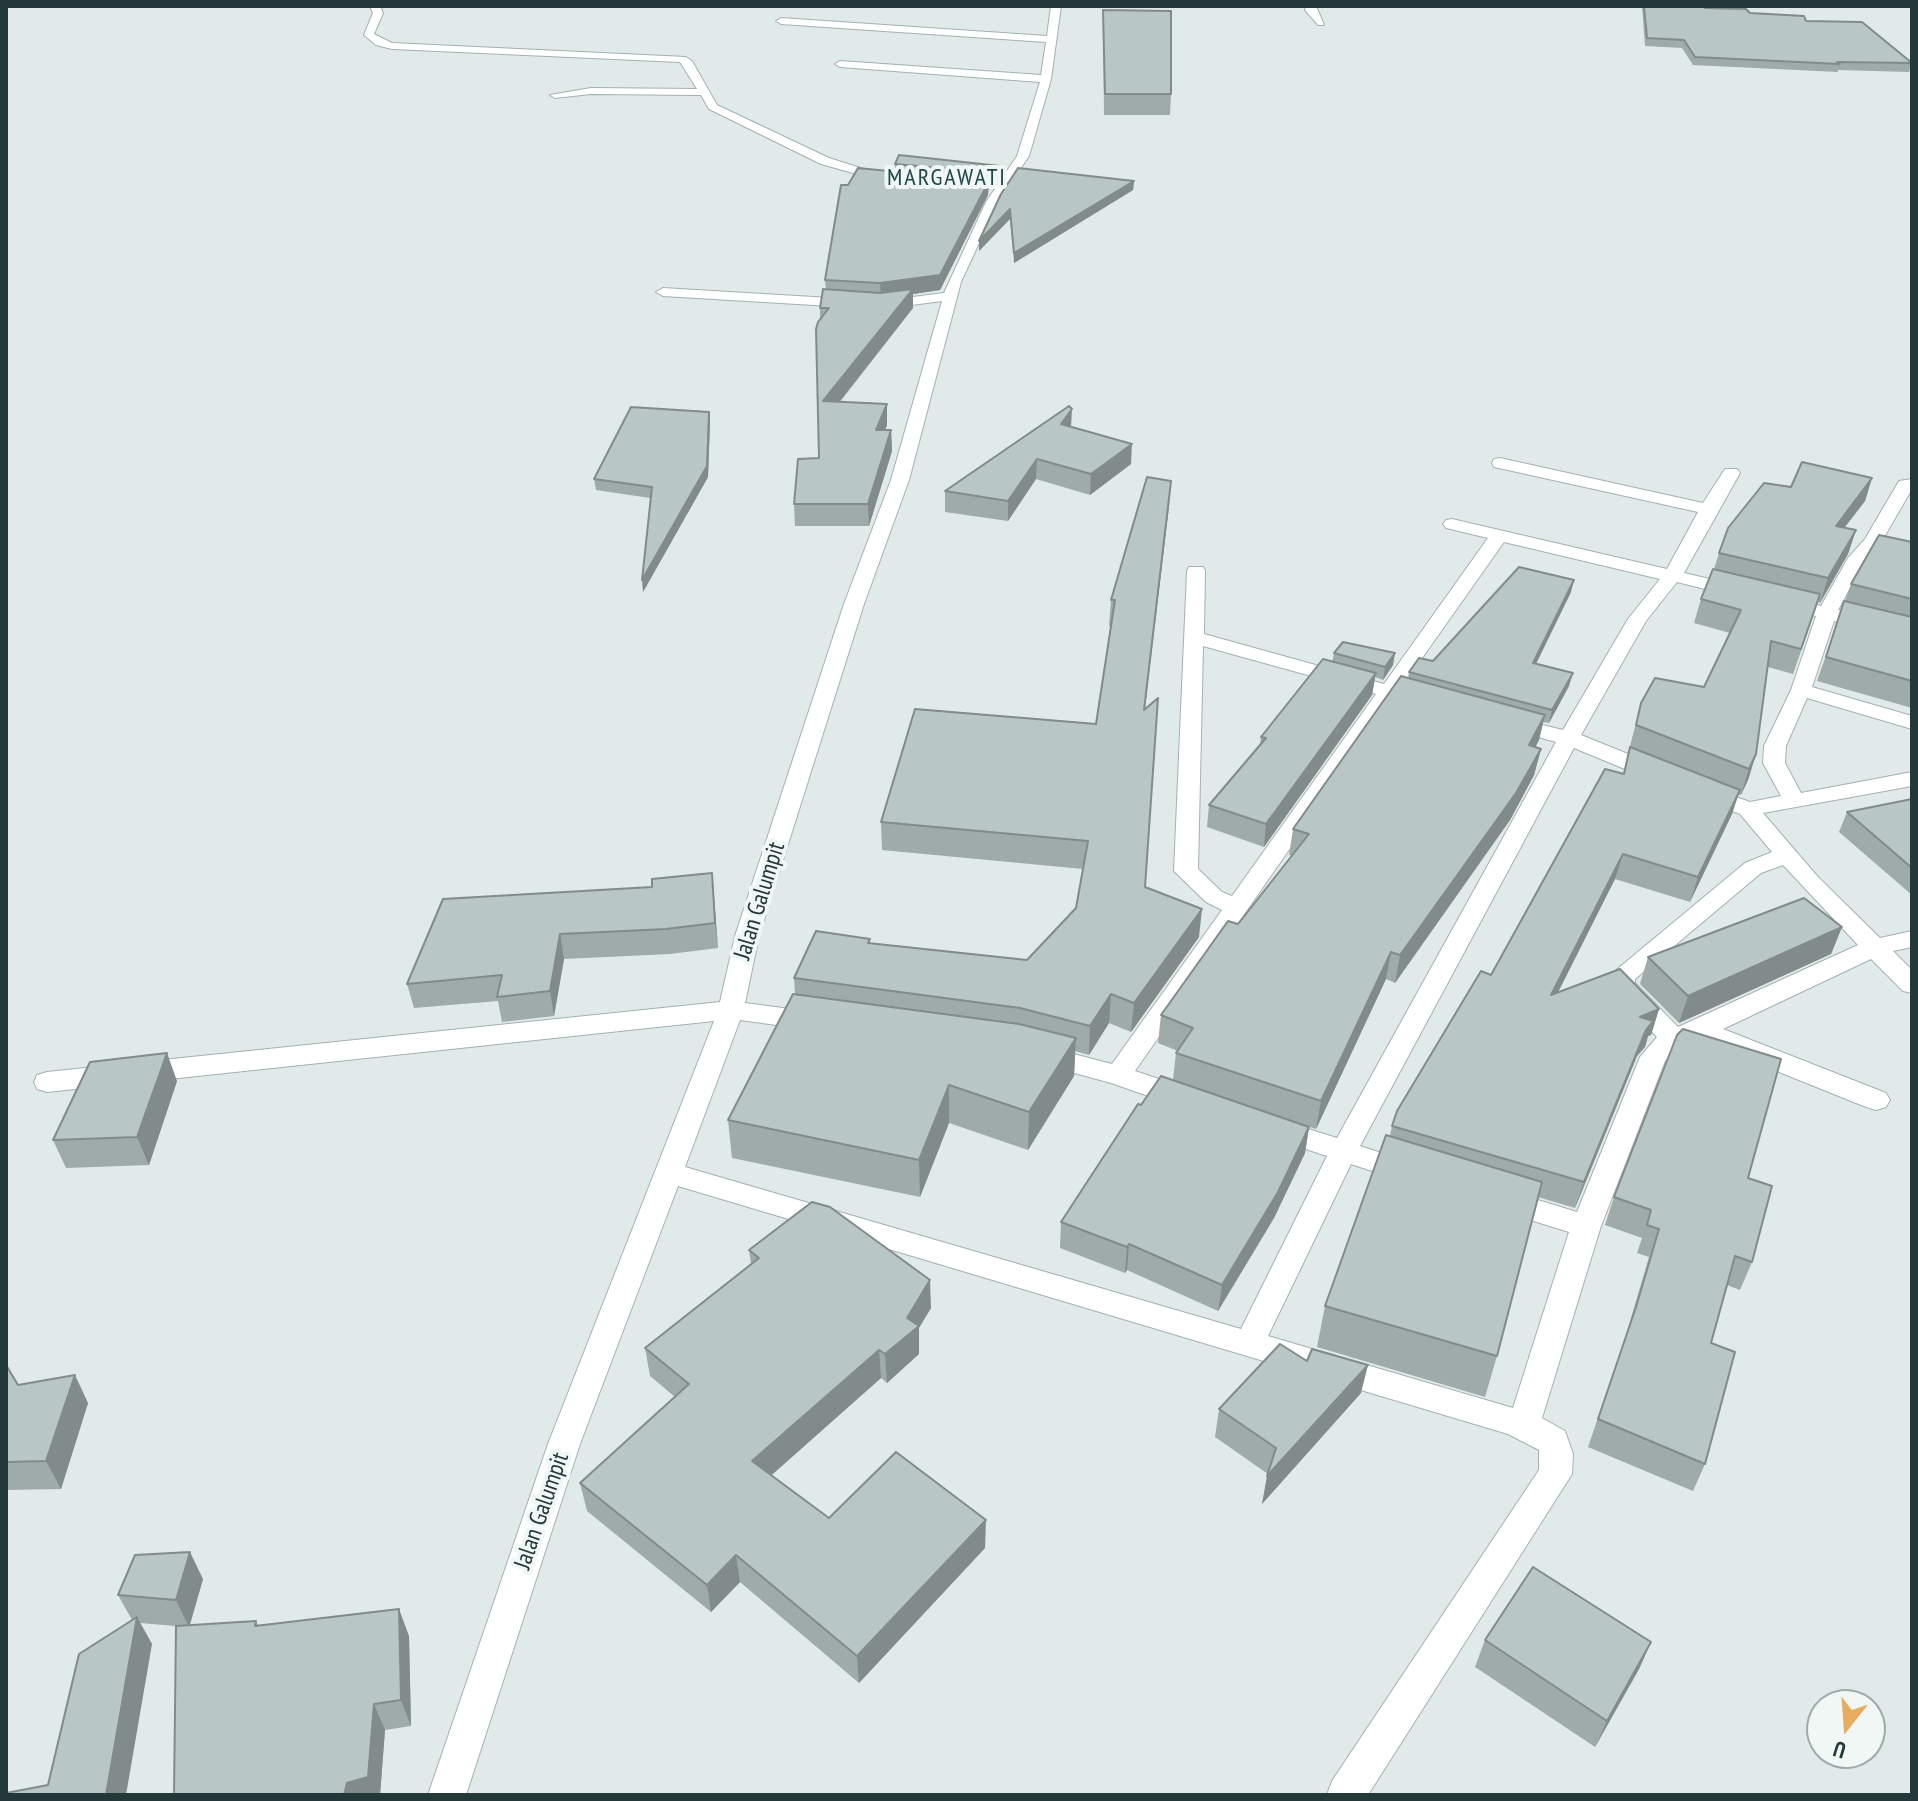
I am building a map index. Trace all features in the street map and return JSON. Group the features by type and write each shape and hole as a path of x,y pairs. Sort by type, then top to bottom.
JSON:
{"street":[{"path":"375,6 378,13 369,35 380,43 392,46 679,58 687,61 713,107 825,161 864,174 909,181"},
{"name":"Jalan Galumpit","path":"447,1795 564,1444 731,1010 747,936 854,604 900,480 950,296 994,188 1023,156 1046,79 1049,39 1056,6"},
{"path":"1311,6 1310,10 1321,23"},
{"path":"781,21 1049,39"},
{"path":"840,64 1046,79"},
{"path":"555,95 591,91 704,92"},
{"path":"663,292 881,305 950,296"},
{"path":"1500,463 1708,509"},
{"path":"1249,1343 1343,1152 1598,685 1638,619 1673,575 1731,473"},
{"path":"1795,800 1782,782 1774,763 1775,746 1801,690 1827,613 1857,558 1872,542 1905,485 1912,484"},
{"path":"1452,524 1855,620"},
{"path":"1118,1075 1499,535"},
{"path":"1872,542 1912,553"},
{"path":"1196,571 1186,871 1214,897 1238,908"},
{"path":"1195,638 1435,704"},
{"path":"1801,690 1912,723"},
{"path":"1495,720 1571,739 1748,809 1873,948 1912,985"},
{"path":"1748,809 1912,779"},
{"path":"1673,1037 1623,986 1622,976 1753,868 1788,854"},
{"path":"1524,1425 1586,1226 1653,1057 1673,1037 1699,1030 1873,948 1912,939"},
{"path":"47,1082 731,1010 837,1024"},
{"path":"1699,1030 1876,1100"},
{"path":"1019,1049 1118,1075 1208,1106"},
{"path":"1253,1121 1434,1180"},
{"path":"669,1173 1524,1425 1553,1441 1557,1454 1555,1474 1346,1795"},
{"path":"1480,1194 1586,1226"}],"building":[{"path":"1644,6 1746,9 1750,13 1804,16 1806,21 1862,22 1912,63 1837,62 1840,64 1695,57 1684,40 1647,38"},
{"path":"1103,10 1171,11 1171,94 1105,94"},
{"path":"899,155 1000,166 996,173 895,164"},
{"path":"858,168 989,181 940,275 880,283 825,280 841,185 848,185"},
{"path":"1018,168 1134,181 1014,253 1010,209 979,241 1001,194"},
{"path":"823,289 880,293 913,289 823,401 887,404 876,430 891,430 868,504 794,504 798,459 819,458 816,329 829,308 820,308"},
{"path":"1069,406 1072,409 1061,424 1132,444 1091,474 1037,459 1008,501 945,491"},
{"path":"631,407 709,412 707,466 642,580 652,487 594,479"},
{"path":"1802,462 1872,478 1836,526 1856,530 1828,578 1719,553 1728,528 1764,483 1791,487"},
{"path":"1147,477 1171,481 1144,710 1158,698 1145,887 1202,909 1134,1003 1111,994 1090,1026 1020,1008 794,978 816,931 870,939 868,943 1027,960 1076,908 1088,841 881,822 915,709 1096,724 1115,600 1111,600"},
{"path":"1879,535 1912,542 1912,599 1851,584"},
{"path":"1519,567 1574,580 1533,663 1573,673 1552,710 1409,672 1419,658 1433,661"},
{"path":"1713,569 1820,594 1801,649 1771,641 1756,754 1749,769 1636,725 1641,703 1655,678 1704,687 1741,610 1701,599"},
{"path":"1844,601 1912,617 1912,681 1826,657"},
{"path":"1343,642 1395,653 1385,667 1334,653"},
{"path":"1323,659 1376,673 1266,824 1209,805 1266,738 1261,737"},
{"path":"1401,676 1545,715 1529,745 1541,749 1516,793 1400,955 1391,952 1321,1101 1176,1053 1193,1028 1161,1015 1228,921 1238,924 1309,834 1293,829"},
{"path":"1630,747 1740,790 1698,877 1623,854 1551,995 1620,969 1659,1009 1640,1017 1653,1021 1646,1030 1584,1182 1392,1126 1397,1111 1481,971 1491,975 1605,769 1624,774"},
{"path":"1912,799 1912,868 1847,812"},
{"path":"712,873 715,923 666,929 560,934 550,991 497,997 502,975 407,984 443,899 652,887 652,879"},
{"path":"1804,898 1842,927 1688,996 1648,957"},
{"path":"793,994 1019,1024 1076,1038 1029,1112 949,1085 919,1160 728,1120"},
{"path":"1683,1029 1781,1059 1748,1178 1772,1186 1752,1262 1735,1256 1711,1343 1735,1352 1705,1464 1598,1419 1659,1229 1647,1225 1651,1210 1614,1197 1677,1035"},
{"path":"167,1053 137,1137 53,1140 90,1062"},
{"path":"1161,1076 1309,1127 1278,1192 1222,1285 1129,1244 1127,1247 1061,1222 1138,1104 1141,1105"},
{"path":"1386,1135 1542,1182 1497,1356 1325,1306"},
{"path":"812,1202 830,1207 930,1280 907,1318 919,1326 885,1354 879,1350 752,1461 829,1518 896,1452 986,1520 857,1656 736,1555 707,1585 580,1483 689,1384 645,1348 759,1258 749,1250"},
{"path":"1280,1344 1307,1361 1312,1349 1368,1365 1267,1476 1276,1448 1219,1409"},
{"path":"6,1365 18,1385 75,1375 46,1461 6,1462"},
{"path":"190,1552 176,1600 118,1595 135,1555"},
{"path":"1533,1567 1651,1642 1607,1721 1485,1640"},
{"path":"399,1609 401,1700 374,1704 368,1777 347,1783 344,1795 174,1795 176,1626 256,1621 255,1626"},
{"path":"137,1617 106,1795 6,1795 48,1785 79,1654"}],"district":[{"name":"MARGAWATI","path":"947,178"}]}
